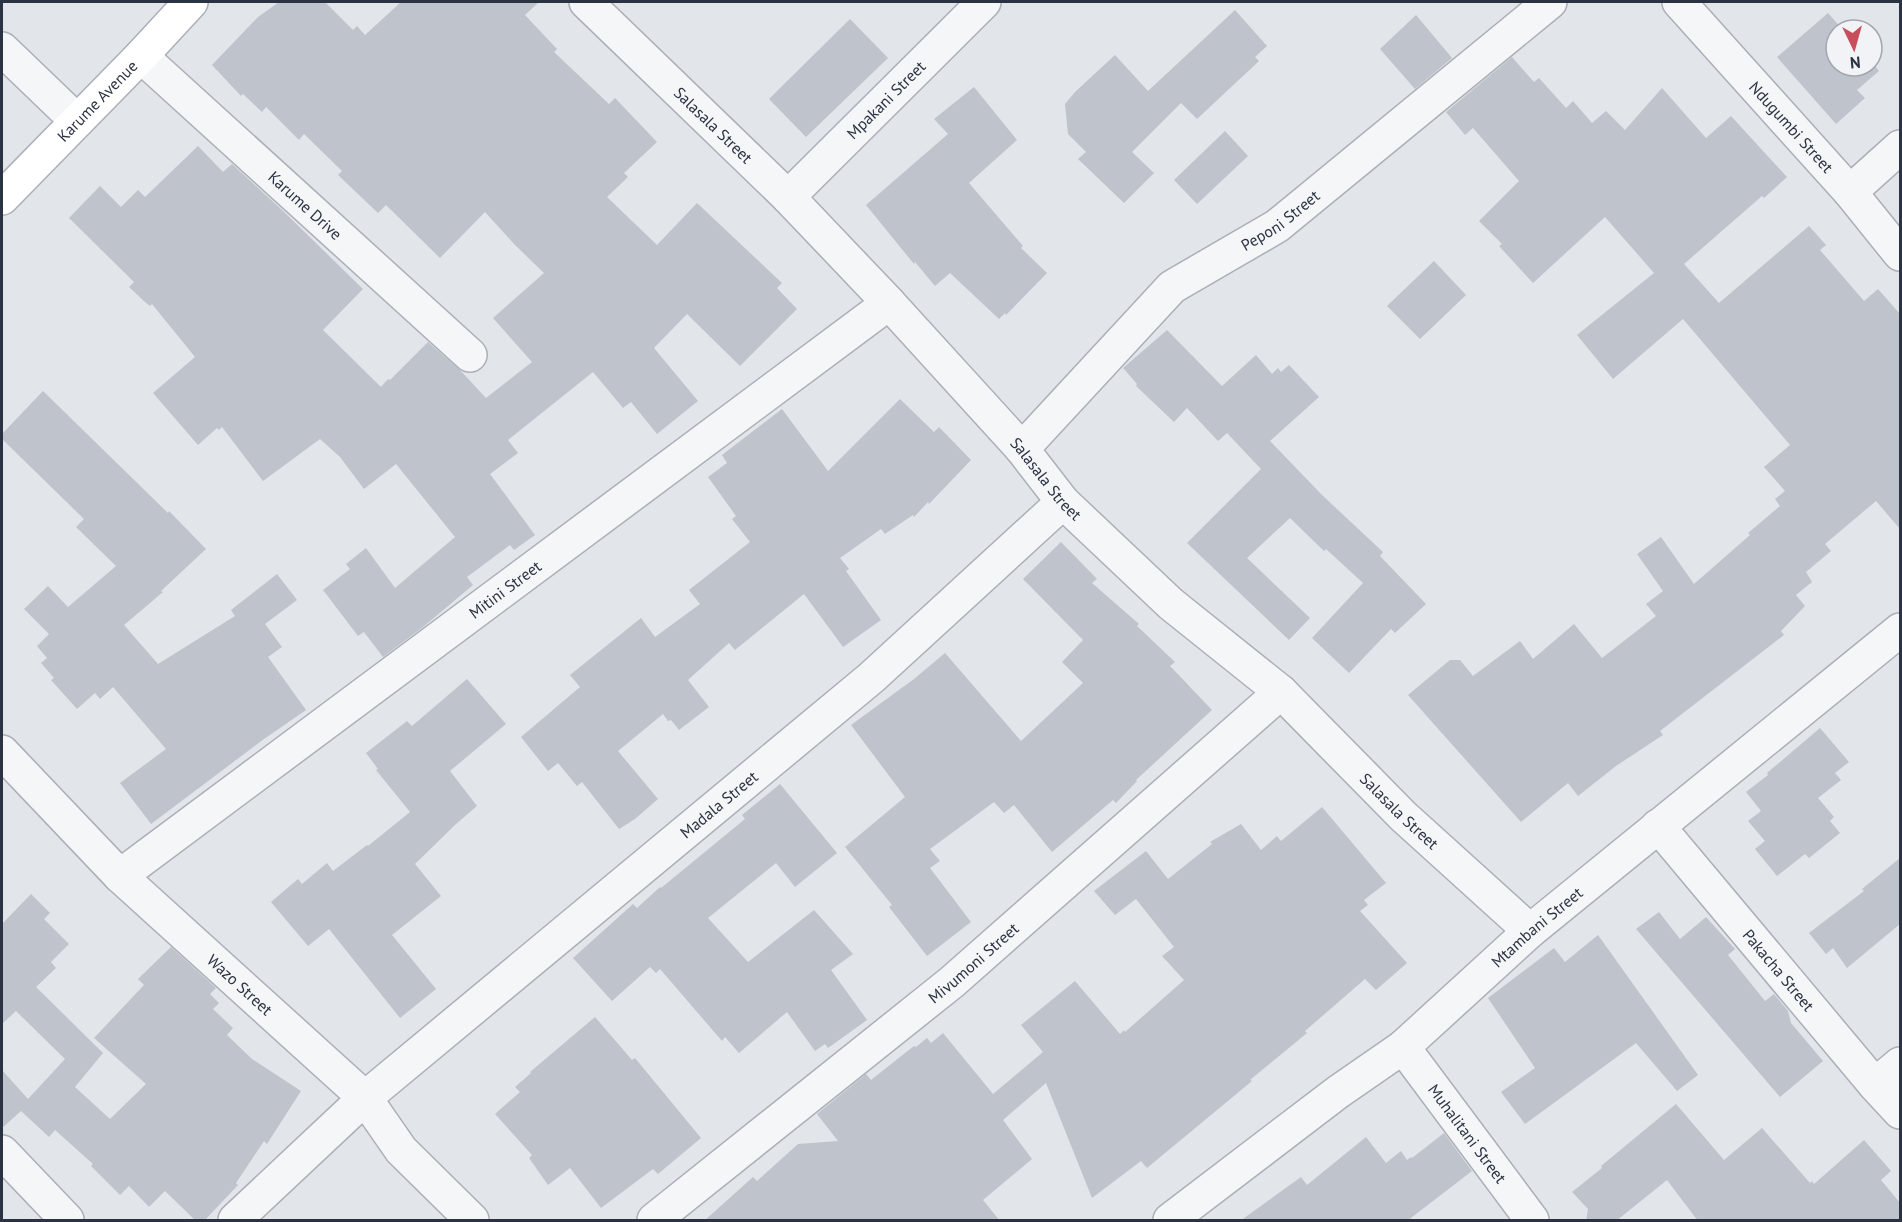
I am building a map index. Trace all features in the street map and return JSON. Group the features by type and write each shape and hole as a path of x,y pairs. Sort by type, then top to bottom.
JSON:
{"main road":[{"name":"Karume Avenue","path":"2,198 191,2"}],"street":[{"name":"Salasala Street","path":"586,2 788,197 889,303 1022,449 1063,502 1171,604 1281,692 1403,816 1530,931"},
{"name":"Mpakani Street","path":"788,197 984,2"},
{"name":"Peponi Street","path":"1022,449 1172,287 1277,226 1550,2"},
{"name":"Ndugumbi Street","path":"1679,2 1850,192 1900,254"},
{"path":"2,49 77,121"},
{"name":"Karume Drive","path":"141,56 470,355"},
{"path":"1850,192 1900,147"},
{"name":"Mitini Street","path":"120,876 889,303"},
{"name":"Madala Street","path":"235,1221 365,1098 871,678 1063,502"},
{"name":"Mtambani Street","path":"1170,1221 1338,1092 1403,1047 1530,931 1900,630"},
{"name":"Mivumoni Street","path":"654,1221 952,982 1281,692"},
{"name":"Wazo Street","path":"2,752 120,876 365,1098 401,1150 472,1221"},
{"name":"Pakacha Street","path":"1658,826 1900,1112"},
{"name":"Muhalitani Street","path":"1403,1047 1532,1221"},
{"path":"1875,1085 1900,1064"},
{"path":"2,1152 68,1221"}],"building":[{"path":"279,2 325,2 353,30 357,26 365,35 401,2 539,2 525,15 557,49 554,52 609,104 615,98 657,142 624,173 628,177 607,197 657,245 697,203 782,283 777,288 797,309 740,366 687,314 654,348 698,401 657,434 631,402 623,408 593,372 508,440 518,453 490,474 535,535 514,550 510,545 467,577 473,585 383,657 364,632 358,636 323,590 350,569 346,564 366,548 395,588 455,537 396,464 364,489 340,457 320,439 263,481 222,427 219,430 217,428 198,445 153,393 195,357 152,304 150,306 129,287 134,282 69,218 100,186 121,207 138,190 145,197 198,146 223,172 232,164 363,289 323,330 381,387 428,342 460,370 486,398 532,362 493,318 544,273 485,212 440,258 386,205 378,213 338,175 342,171 304,134 299,140 266,107 262,112 243,94 241,96 212,65 258,17"},
{"path":"1235,10 1267,46 1255,57 1259,61 1197,119 1181,103 1132,152 1154,173 1124,203 1078,159 1086,152 1068,134 1065,104 1115,55 1148,91"},
{"path":"1828,13 1832,18 1824,18 1824,78 1871,78 1857,90 1865,98 1836,124 1777,57"},
{"path":"1416,15 1452,58 1415,89 1380,49"},
{"path":"850,19 888,58 806,137 769,99"},
{"path":"1512,57 1534,82 1539,78 1566,108 1573,101 1592,123 1606,111 1625,130 1662,88 1706,138 1731,116 1787,177 1684,264 1719,303 1809,226 1826,245 1820,250 1864,301 1878,289 1900,314 1900,529 1876,501 1825,544 1831,551 1806,572 1812,582 1796,595 1805,606 1781,631 1784,635 1660,731 1663,735 1616,766 1578,796 1568,783 1521,822 1408,695 1450,660 1460,660 1473,676 1520,641 1533,659 1574,624 1602,658 1656,616 1646,604 1663,591 1637,554 1661,537 1694,584 1780,506 1775,499 1785,491 1764,467 1790,445 1683,319 1613,379 1577,335 1654,273 1605,217 1533,283 1499,246 1502,244 1479,221 1519,181 1473,128 1465,135 1446,112"},
{"path":"974,87 1017,140 969,183 1023,246 1021,248 1047,273 1006,315 1005,313 999,319 950,273 935,286 866,205 948,134 934,119"},
{"path":"1225,131 1248,156 1197,204 1174,180"},
{"path":"1434,261 1466,295 1420,339 1387,306"},
{"path":"1167,330 1222,386 1256,355 1272,374 1278,368 1281,372 1289,365 1319,397 1270,441 1322,495 1383,552 1380,556 1426,604 1395,633 1391,629 1349,673 1312,638 1363,583 1326,549 1324,551 1290,518 1247,558 1310,618 1289,640 1187,543 1261,469 1227,433 1218,441 1187,408 1174,422 1136,386 1137,384 1123,368"},
{"path":"43,391 206,549 161,591 163,592 124,625 158,664 235,616 231,610 277,574 297,600 265,624 282,647 268,657 306,710 151,824 120,783 166,749 113,687 100,699 95,693 77,709 51,680 54,678 41,663 47,658 37,646 49,634 24,609 48,586 68,607 116,566 76,527 84,519 2,439 2,434"},
{"path":"900,399 934,432 939,427 971,460 914,517 913,515 885,534 881,529 840,558 849,569 846,571 881,620 843,647 804,594 735,650 729,643 688,680 709,707 679,730 663,714 618,751 658,799 635,819 619,829 582,782 577,786 558,763 548,771 521,737 580,687 570,675 641,618 655,637 700,604 689,590 750,542 732,519 736,516 708,477 727,463 722,455 782,409 828,471"},
{"path":"1061,542 1097,579 1092,583 1139,624 1137,626 1175,662 1170,666 1212,710 1136,780 1116,803 1113,800 1052,852 1014,805 1004,813 994,802 930,849 940,861 930,868 971,922 927,956 889,907 892,905 845,847 905,797 851,725 945,653 1021,741 1083,683 1062,662 1083,640 1023,579"},
{"path":"467,679 506,724 450,771 477,806 415,864 441,896 392,935 436,989 400,1018 329,929 308,946 271,902 298,879 302,884 327,863 333,871 410,812 376,770 378,769 366,753 407,721 412,726"},
{"path":"1820,728 1849,762 1835,773 1841,780 1818,798 1834,817 1830,821 1840,833 1809,858 1805,854 1777,876 1755,849 1765,841 1748,821 1761,811 1746,792"},
{"path":"780,784 837,853 795,887 776,863 708,918 748,962 814,910 853,954 831,970 867,1020 828,1048 825,1044 815,1051 787,1012 739,1053 725,1037 722,1041 660,969 656,973 650,967 612,1001 573,958 633,904 637,908 745,819 742,815"},
{"path":"1322,807 1386,883 1364,900 1368,905 1360,911 1407,963 1376,990 1365,979 1305,1031 1307,1033 1250,1080 1252,1081 1147,1168 1141,1161 1092,1198 1046,1083 1003,1120 1032,1159 983,1200 1000,1221 704,1221 753,1177 757,1181 798,1144 838,1141 817,1114 866,1074 871,1080 927,1038 931,1043 943,1033 993,1094 1043,1052 1021,1025 1075,981 1120,1034 1124,1030 1125,1032 1184,980 1162,956 1174,947 1136,899 1115,915 1094,891 1146,851 1168,879 1212,844 1210,842 1241,824 1261,850 1277,836 1281,841"},
{"path":"1900,858 1900,924 1847,968 1833,948 1826,954 1809,933 1864,891 1862,889"},
{"path":"31,894 50,913 44,919 69,944 51,962 56,968 36,987 103,1053 75,1087 110,1119 146,1084 94,1038 144,985 138,979 171,947 216,988 210,994 219,1003 213,1009 233,1028 227,1035 252,1059 301,1091 267,1144 264,1141 236,1183 238,1185 204,1221 196,1221 165,1191 149,1207 129,1186 120,1195 91,1166 93,1164 55,1130 49,1137 21,1111 2,1128 2,1070 28,1099 65,1059 16,1011 2,1024 2,924"},
{"path":"1659,912 1680,939 1706,917 1735,949 1728,955 1765,1001 1774,994 1788,1011 1791,1023 1823,1061 1780,1097 1636,929"},
{"path":"1598,935 1698,1075 1677,1091 1636,1043 1525,1124 1501,1092 1535,1068 1488,998 1554,948 1565,962"},
{"path":"595,1017 632,1060 635,1058 701,1138 658,1174 653,1169 601,1208 570,1168 548,1185 529,1158 532,1155 495,1114 520,1092 515,1087 530,1072"},
{"path":"1676,1104 1724,1160 1762,1128 1810,1183 1812,1181 1814,1184 1864,1140 1891,1171 1881,1180 1900,1203 1900,1221 1698,1221 1667,1180 1616,1221 1586,1221 1588,1209 1572,1192"},
{"path":"1444,1133 1472,1171 1407,1221 1240,1221 1301,1177 1307,1185 1366,1137 1386,1163 1401,1151 1407,1160 1412,1158"}]}
